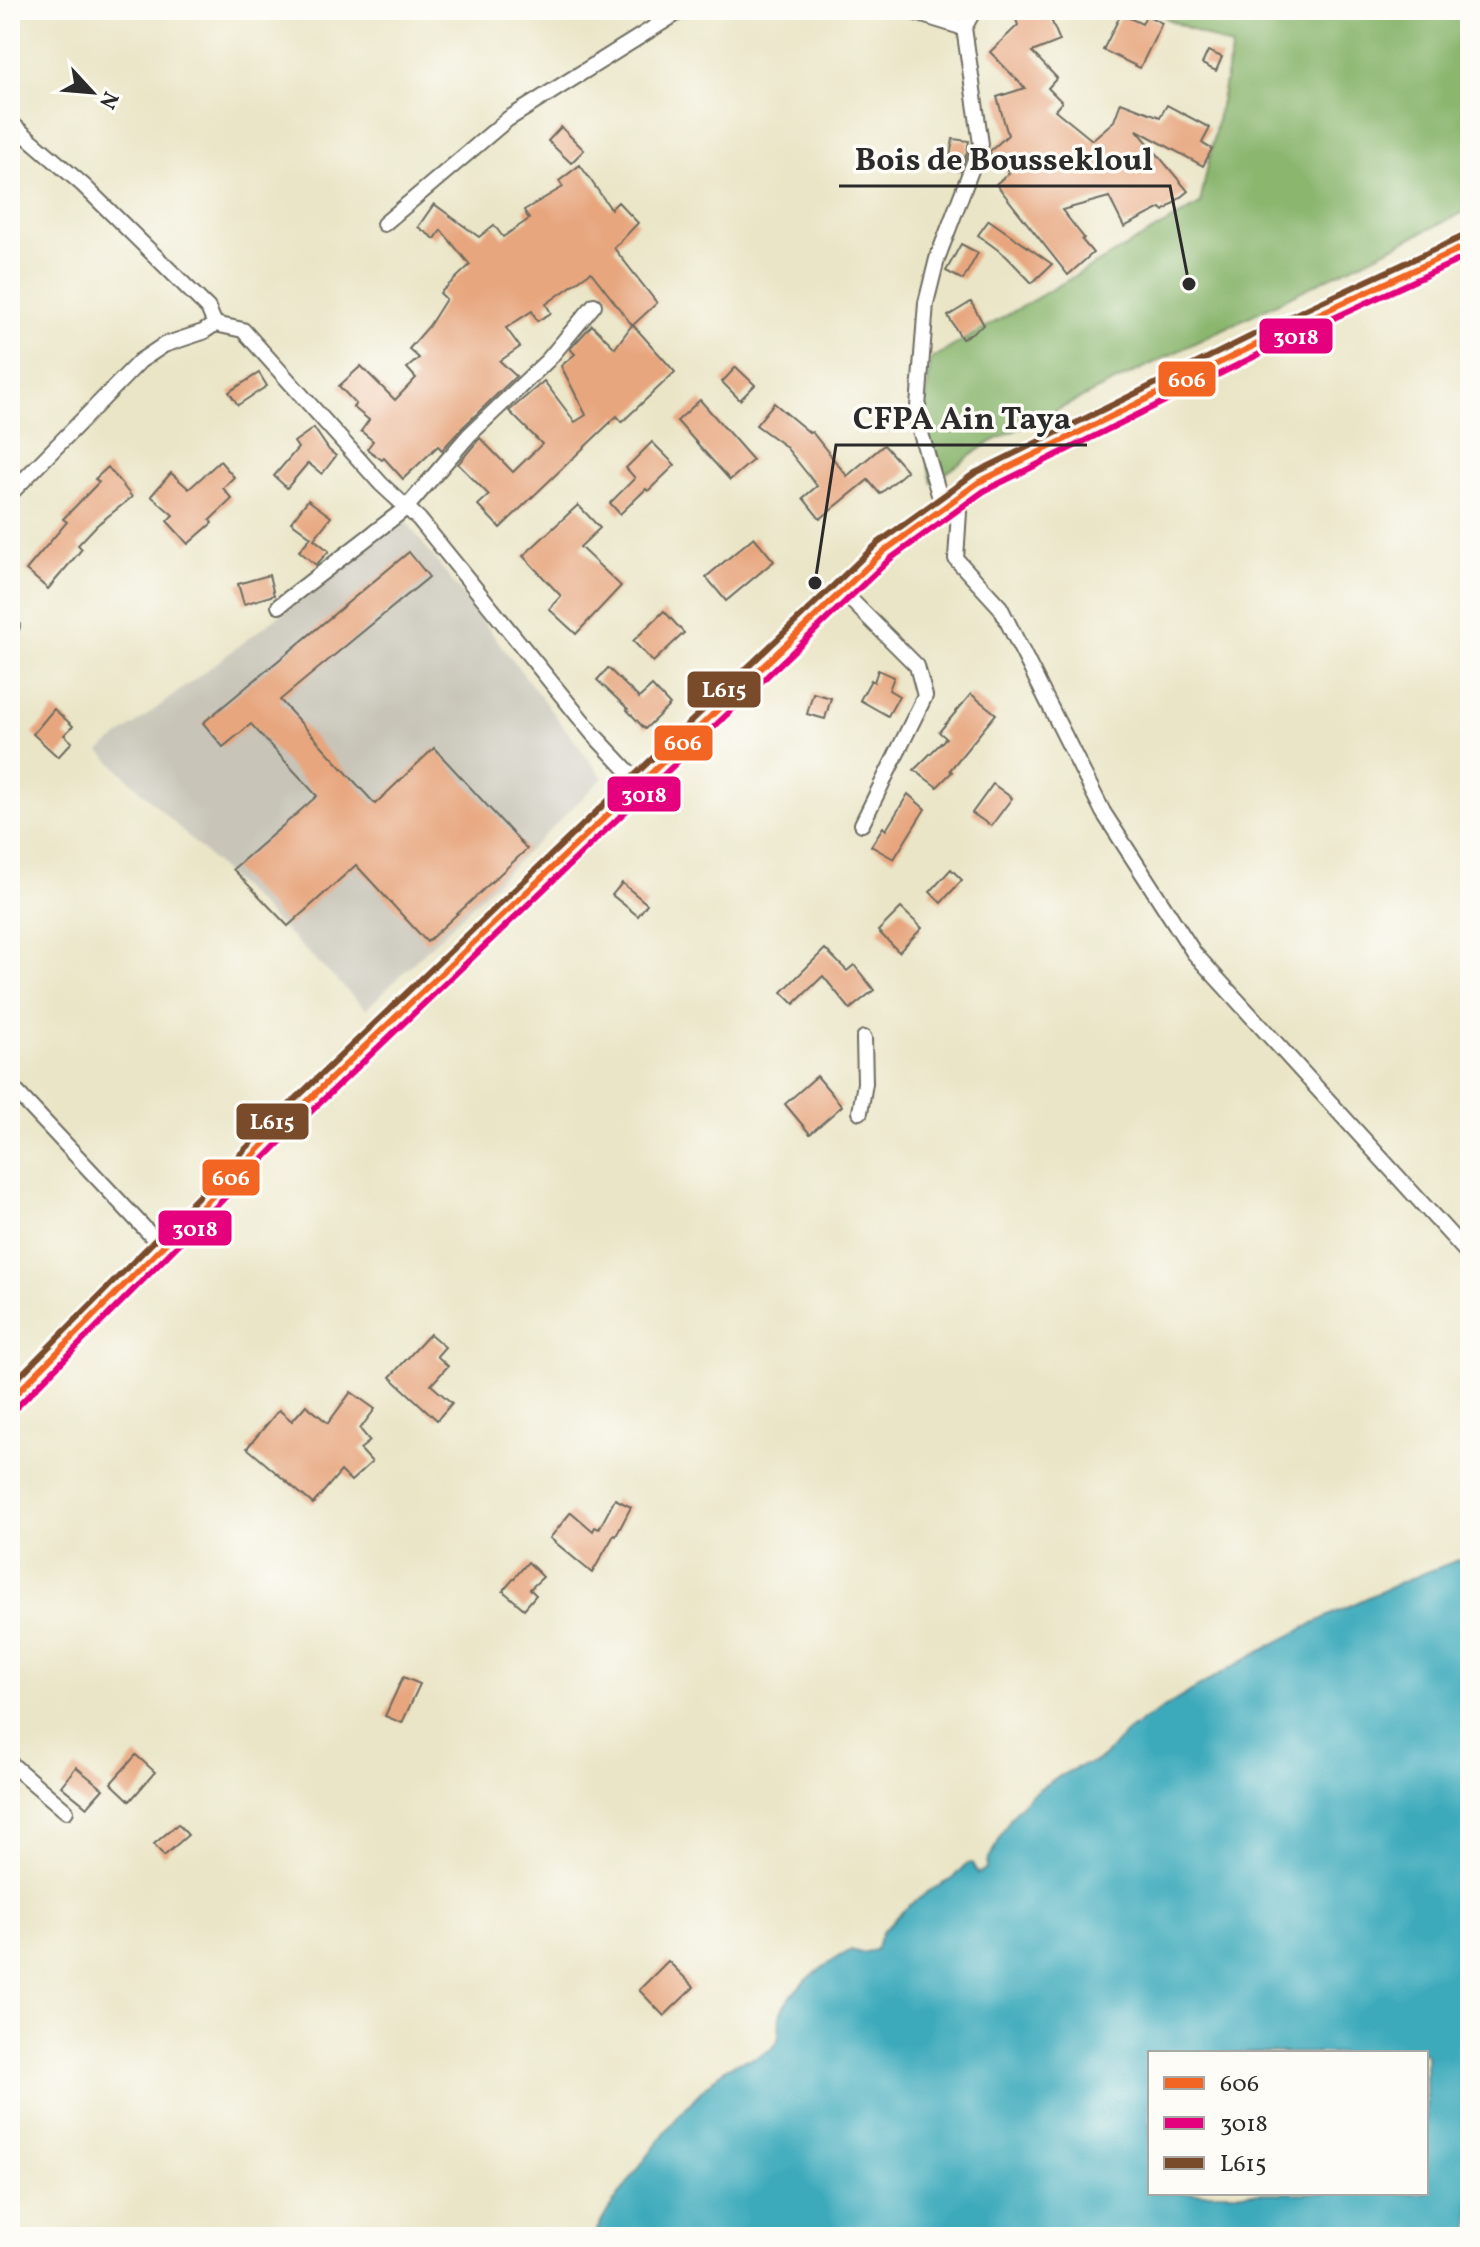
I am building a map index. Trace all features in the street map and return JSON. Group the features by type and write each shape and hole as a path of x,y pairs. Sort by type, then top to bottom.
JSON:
{"main road":[{"path":"10,1400 294,1114 884,551 979,482 1306,320 1470,244"}],"street":[{"path":"384,224 508,119 682,10"},
{"path":"906,10 964,28"},
{"path":"974,10 964,28 981,144 937,259 926,303 917,420 951,502 956,559 1000,607 1103,812 1194,953 1470,1256"},
{"path":"10,122 83,185 208,308 215,324"},
{"path":"279,606 406,508 469,435 548,360 594,305"},
{"path":"10,494 140,361 164,345 203,332 215,324 243,330 381,484 419,519 593,734 640,784"},
{"path":"842,591 917,666 925,696 862,824"},
{"path":"860,1112 865,1083 864,1038"},
{"path":"10,1085 162,1247"},
{"path":"10,1763 66,1811"}],"shaded area":[{"path":"405,520 603,778 366,1009 100,751"}],"green space":[{"path":"1158,10 1470,10 1470,209 987,444 932,483 922,434 931,359 1200,204 1232,47 1167,19"}],"water":[{"path":"1470,1556 1470,2237 593,2237 637,2170 690,2102 727,2067 763,2054 775,2045 782,2010 795,1991 822,1968 851,1950 861,1953 875,1950 882,1932 904,1910 952,1879 966,1864 972,1863 978,1874 987,1868 1002,1832 1018,1809 1037,1790 1101,1758 1136,1725 1229,1669 1308,1626 1389,1588"}],"building":[{"path":"1031,10 1047,10 1060,41 1032,52 1057,78 1048,88 1062,102 1055,110 1092,140 1114,121 1121,102 1160,117 1167,105 1210,128 1202,143 1212,149 1203,166 1137,130 1188,191 1164,211 1161,208 1124,227 1109,197 1062,210 1093,253 1068,275 996,184 1009,173 989,152 1008,135 997,97 1025,88 990,52 1018,25 1015,17"},
{"path":"1121,14 1142,24 1146,15 1162,23 1140,68 1103,50"},
{"path":"1208,51 1222,57 1216,71 1202,64"},
{"path":"561,127 584,150 571,163 548,141"},
{"path":"953,139 969,141 960,171 948,169"},
{"path":"580,165 611,209 618,202 638,223 614,248 657,303 633,325 675,372 622,422 617,416 500,528 478,505 489,495 458,464 480,438 513,472 542,444 509,411 544,381 575,422 586,415 561,366 575,354 570,349 592,325 615,348 632,325 591,272 546,304 551,313 537,321 532,311 506,328 520,347 500,361 516,376 442,450 438,446 403,479 384,458 382,460 367,449 373,441 361,431 369,420 353,407 356,404 339,386 361,366 395,400 416,378 407,368 419,358 409,349 446,299 440,293 470,265 441,230 435,239 418,227 434,204 479,237 494,225 503,237 529,219 524,210 563,187 559,181"},
{"path":"989,220 1052,264 1032,283 1006,256 978,235"},
{"path":"961,244 978,253 963,280 946,271"},
{"path":"971,302 984,325 962,339 948,316"},
{"path":"736,367 755,385 740,400 722,382"},
{"path":"259,373 267,386 238,405 229,392"},
{"path":"700,400 753,460 730,480 677,421"},
{"path":"774,403 812,432 847,476 884,445 907,471 880,494 868,480 820,519 803,498 817,486 785,446 756,425"},
{"path":"314,428 336,456 322,474 308,463 287,488 274,476 298,448 294,442"},
{"path":"652,442 675,465 620,514 610,503 635,478 626,468"},
{"path":"220,461 234,477 223,488 232,499 210,520 212,523 188,544 167,521 173,515 151,496 171,473 189,489"},
{"path":"108,467 132,497 78,545 82,549 48,589 26,570 67,522 63,519 99,482 95,479"},
{"path":"308,500 331,517 314,539 329,551 316,565 299,551 311,537 291,522"},
{"path":"578,505 600,528 580,547 621,586 576,634 549,609 561,596 523,556"},
{"path":"754,537 774,561 726,601 706,577"},
{"path":"409,552 429,577 280,700 375,804 434,748 527,849 427,942 356,865 288,926 233,869 317,796 251,724 223,747 203,723"},
{"path":"269,575 274,595 244,604 238,584"},
{"path":"664,611 684,633 653,662 633,641"},
{"path":"608,668 639,698 652,686 670,705 645,729 597,680"},
{"path":"878,670 894,677 889,690 899,696 888,716 860,700 871,680 874,682"},
{"path":"813,693 831,698 825,719 807,714"},
{"path":"971,694 996,714 937,787 914,770 946,738 939,732"},
{"path":"54,709 73,726 64,735 72,742 58,757 33,734"},
{"path":"993,784 1012,798 991,826 972,813"},
{"path":"908,794 925,809 894,859 871,846 883,827 886,830"},
{"path":"951,869 962,880 941,903 930,892"},
{"path":"622,883 647,904 638,916 612,895"},
{"path":"901,908 922,928 899,952 878,931"},
{"path":"825,949 847,971 854,965 874,990 850,1009 823,976 794,1004 782,992"},
{"path":"817,1076 842,1106 810,1134 785,1104"},
{"path":"430,1334 445,1347 437,1356 448,1366 431,1385 452,1403 437,1420 390,1377"},
{"path":"351,1392 375,1409 360,1429 370,1441 360,1449 372,1462 351,1481 341,1471 313,1504 247,1448 279,1410 292,1421 306,1405 328,1423"},
{"path":"615,1499 631,1507 592,1573 550,1538 571,1512 593,1531 595,1527 599,1529"},
{"path":"528,1562 543,1577 530,1589 536,1595 524,1609 503,1591"},
{"path":"403,1677 420,1684 402,1723 385,1716"},
{"path":"136,1755 155,1772 130,1801 111,1783"},
{"path":"76,1767 103,1789 87,1807 61,1786"},
{"path":"178,1824 188,1835 164,1856 154,1844"},
{"path":"668,1961 694,1987 664,2016 639,1990"}],"transit line":[{"name":"L615","path":"10,1386 287,1107 878,543 975,473 1302,311 1466,235"},
{"name":"606","path":"10,1400 294,1114 884,551 979,482 1306,320 1470,244"},
{"name":"3018","path":"17,1407 301,1121 890,559 984,491 1310,329 1470,255"}],"place":[{"name":"Bois de Boussekloul","path":"1189,284"},
{"name":"CFPA Ain Taya","path":"815,583"}]}
